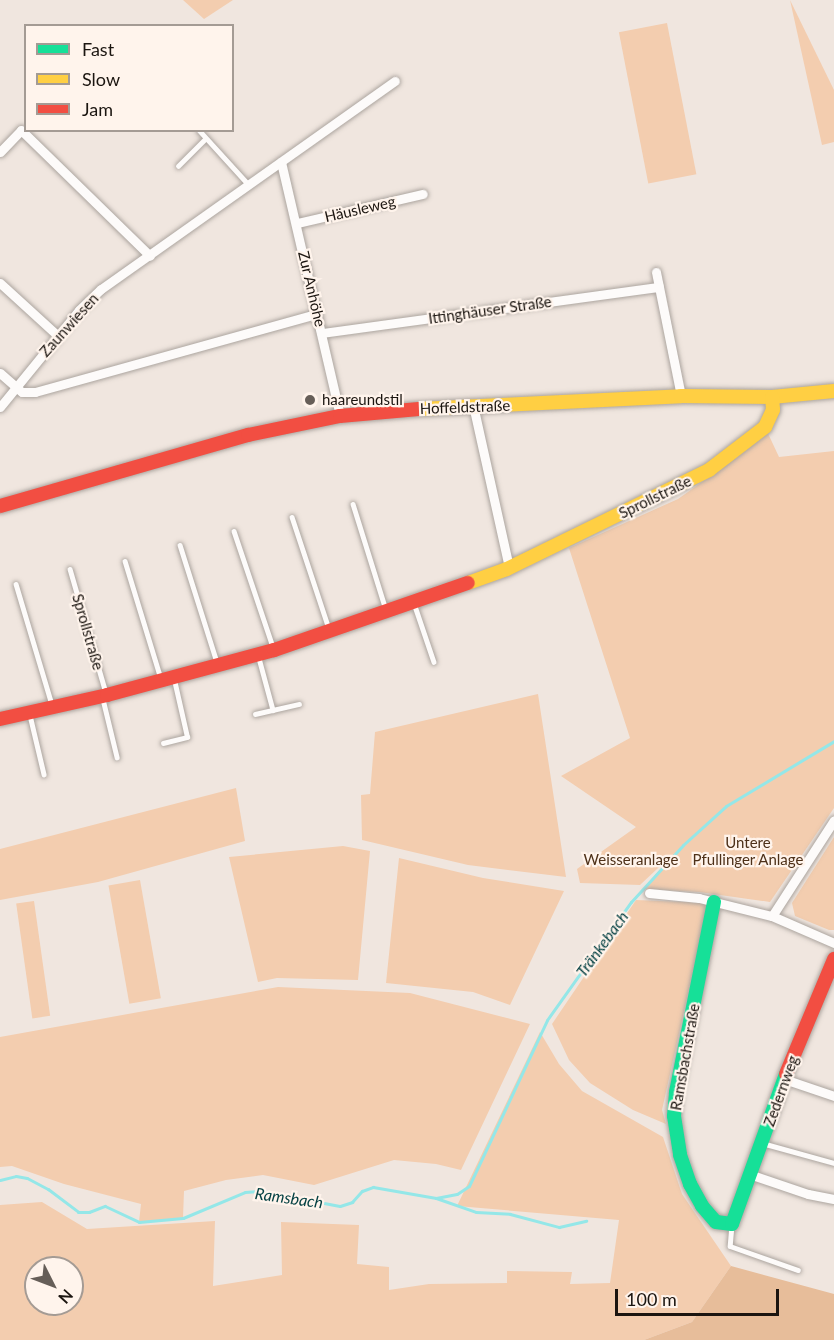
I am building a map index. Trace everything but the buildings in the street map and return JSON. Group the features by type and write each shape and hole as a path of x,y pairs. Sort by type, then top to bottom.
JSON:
{"street":[{"name":"Zaunwiesen","path":"0,407 58,336 101,289 395,81"},
{"path":"0,152 21,130 150,256"},
{"name":"Zur Anhöhe","path":"281,162 340,416"},
{"name":"Häusleweg","path":"297,223 423,194"},
{"path":"656,272 681,396"},
{"path":"0,283 58,336"},
{"name":"Ittinghäuser Straße","path":"322,333 659,287"},
{"path":"0,373 22,392 35,392 317,314"},
{"name":"Hoffeldstraße","path":"0,506 248,435 340,416 473,405 681,396 772,397 834,391"},
{"name":"Sprollstraße","path":"0,719 104,696 274,650 387,613 509,568 709,470 765,427 773,410 772,397"},
{"path":"473,405 509,568"},
{"path":"772,916 834,820"},
{"path":"649,893 714,902 772,916 834,943"},
{"name":"Ramsbachstraße","path":"714,902 684,1052 674,1116 680,1155 702,1206 716,1222 732,1224"},
{"name":"Zedernweg","path":"732,1224 752,1175 784,1079 834,959"},
{"path":"784,1079 834,1096"},
{"path":"752,1175 808,1194 834,1199"}],"lane":[{"path":"200,132 249,185"},
{"path":"178,166 205,139"},
{"path":"353,504 387,613"},
{"path":"292,517 330,632"},
{"path":"234,531 274,650"},
{"path":"180,545 218,666"},
{"path":"124,561 187,737 163,743"},
{"name":"Sprollstraße","path":"70,570 104,696"},
{"path":"16,584 53,707"},
{"path":"414,603 434,662"},
{"path":"258,654 273,710"},
{"path":"104,696 117,757"},
{"path":"255,714 299,704"},
{"path":"30,713 44,774"},
{"path":"762,1143 834,1164"},
{"path":"732,1224 729,1246 798,1270"}],"green space":[{"path":"183,0 233,0 204,19"},
{"path":"790,0 834,90 834,142 822,145"},
{"path":"667,23 696,174 648,184 619,32"},
{"path":"765,427 779,457 834,451 834,808 770,902 699,892 643,889 674,853 640,885 580,883 577,869 636,827 561,776 630,738 569,548 678,499 719,470"},
{"path":"538,694 566,877 468,865 362,840 361,795 370,794 375,732"},
{"path":"236,788 245,841 98,882 0,900 0,849"},
{"path":"834,837 834,930 829,930 795,916 792,903"},
{"path":"343,846 370,851 358,980 277,978 258,982 229,857"},
{"path":"399,858 483,878 564,891 510,1005 473,992 386,983"},
{"path":"140,880 161,998 129,1004 108,886"},
{"path":"636,900 708,903 662,1110 666,1124 633,1110 590,1083 569,1060 552,1024"},
{"path":"34,901 50,1016 32,1018 16,904"},
{"path":"278,987 410,993 530,1024 461,1170 436,1164 394,1160 314,1185 263,1175 226,1180 184,1191 183,1218 139,1222 141,1204 64,1184 12,1166 0,1167 0,1037"},
{"path":"540,1032 559,1064 582,1091 663,1137 682,1194 731,1266 692,1322 644,1340 0,1340 0,1205 42,1202 87,1229 215,1221 213,1286 282,1275 281,1222 359,1225 357,1264 389,1267 389,1290 429,1284 507,1283 507,1271 572,1272 570,1284 610,1283 619,1220 457,1206"}],"shaded area":[{"path":"731,1266 834,1294 834,1340 644,1340 692,1322"}],"waterway":[{"name":"Tränkebach","path":"436,1198 457,1194 469,1186 547,1020 631,902 683,845 726,806 834,741"},
{"name":"Ramsbach","path":"0,1180 16,1176 27,1178 48,1189 78,1212 89,1212 105,1206 139,1222 183,1218 245,1192 261,1191 340,1206 352,1202 362,1191 373,1187 436,1198 476,1212 510,1214 559,1227 586,1221"}],"traffic: fast":[{"path":"714,902 676,1093 674,1116 680,1155 690,1184 702,1206 716,1222 732,1224 786,1074"}],"traffic: slow":[{"path":"419,409 681,396 772,397 834,391"},
{"path":"468,583 507,569 709,470 765,427 773,410 772,397"}],"traffic: jam":[{"path":"0,506 248,435 340,416 419,409"},
{"path":"0,719 107,695 274,650 468,583"},
{"path":"786,1074 834,959"}],"place":[{"name":"haareundstil","path":"310,400"}],"park label":[{"name":"Untere Pfullinger Anlage","path":"748,850"},
{"name":"Weisseranlage","path":"631,860"}]}
